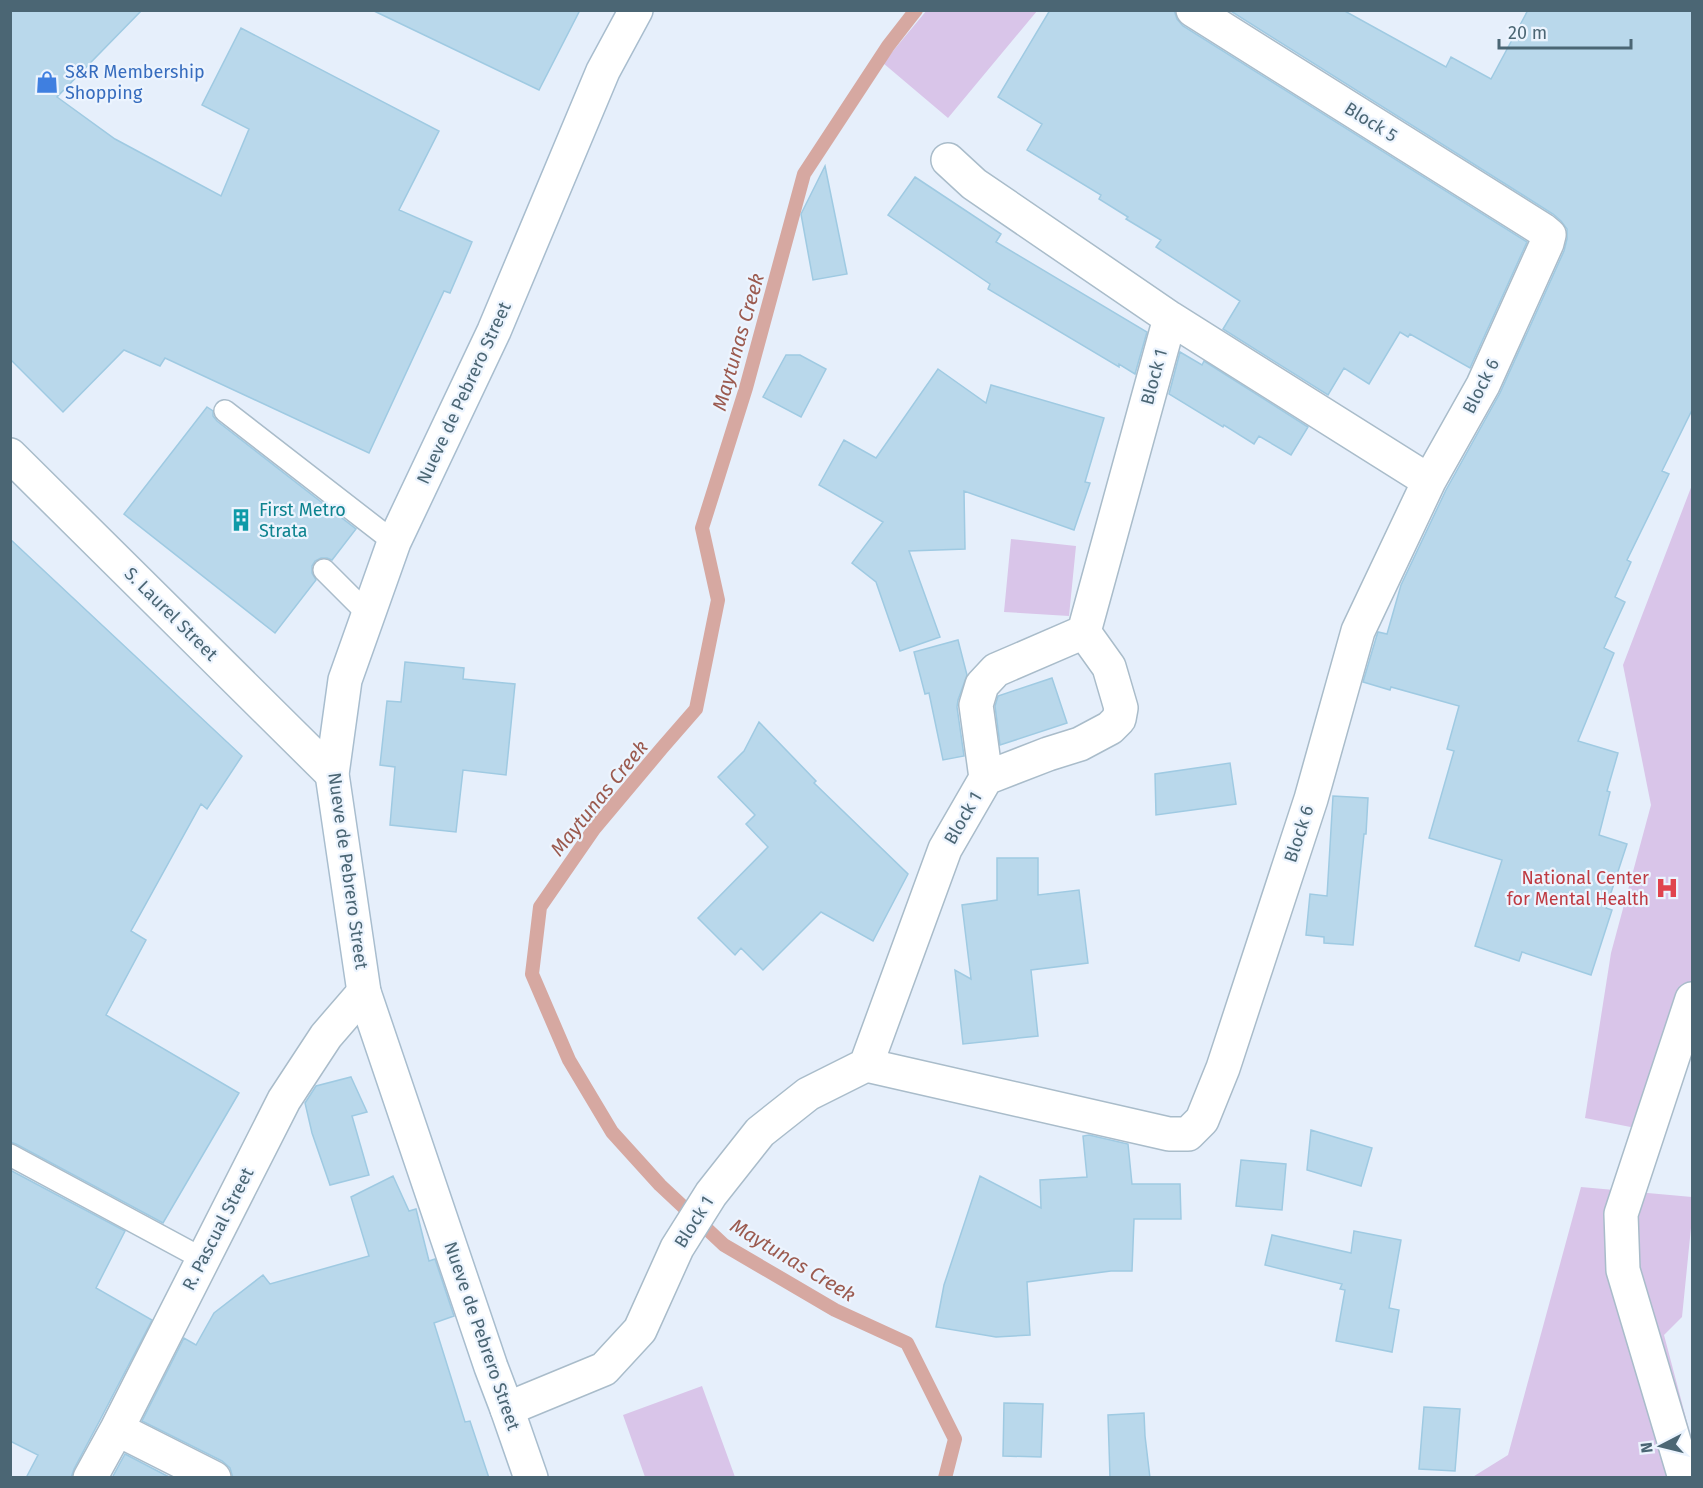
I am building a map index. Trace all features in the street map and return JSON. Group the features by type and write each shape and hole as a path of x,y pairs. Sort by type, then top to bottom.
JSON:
{"street":[{"name":"Nueve de Pebrero Street","path":"531,1478 487,1356 364,992 332,774 345,680 394,542 494,331 603,71 636,10"},
{"name":"Block 5","path":"1193,10 1549,235"},
{"path":"948,160 974,184 1170,318 1429,481"},
{"name":"Block 6","path":"866,1065 1169,1134 1188,1134 1202,1120 1223,1068 1311,799 1358,631 1429,481 1483,385 1549,235"},
{"name":"Block 1","path":"507,1409 604,1369 640,1330 676,1248 711,1194 760,1132 808,1094 866,1065 945,849 986,778 976,705 982,685 996,670 1084,632 1170,318"},
{"name":"S. Laurel Street","path":"10,455 332,774"},
{"path":"986,778 1080,744 1110,728 1119,719 1121,708 1109,667 1084,632"},
{"name":"R. Pascual Street","path":"90,1478 284,1100 326,1036 364,992"},
{"path":"1685,1478 1623,1270 1622,1214 1692,999"},
{"path":"117,1429 202,1475"}],"lane":[{"path":"225,411 394,542"},
{"path":"324,570 368,614"},
{"path":"10,1155 203,1259"}],"shaded area":[{"path":"927,10 1037,10 948,118 883,63"},
{"path":"1692,485 1692,1041 1661,1133 1585,1118 1611,953 1651,805 1623,665"},
{"path":"1011,539 1076,546 1069,616 1004,612"},
{"path":"1581,1187 1692,1197 1682,1317 1664,1335 1692,1441 1692,1477 1471,1478 1508,1455"},
{"path":"702,1386 735,1477 645,1477 623,1415"}],"building":[{"path":"10,10 142,10 57,97 115,139 221,196 249,129 202,105 241,28 439,131 399,210 472,242 450,293 444,291 369,453 165,358 160,366 124,350 63,412 10,359"},
{"path":"372,10 580,10 539,90"},
{"path":"1050,10 1174,10 1183,26 1527,242 1470,368 1410,334 1408,337 1400,332 1369,384 1344,368 1328,395 1223,329 1240,301 1156,247 1161,240 1099,199 1101,195 1027,150 1042,124 998,97"},
{"path":"1229,10 1343,10 1446,67 1451,57 1491,79 1528,10 1692,10 1692,410 1662,471 1669,474 1627,560 1631,562 1615,597 1625,602 1604,648 1614,653 1578,741 1618,753 1607,791 1610,792 1599,835 1627,844 1606,908 1612,910 1591,975 1522,952 1519,961 1475,946 1502,860 1429,838 1454,751 1447,749 1459,706 1391,687 1390,690 1363,682 1378,632 1387,634 1401,585 1446,490 1500,393 1564,251 1567,229 1553,214"},
{"path":"825,166 847,274 813,280 801,214"},
{"path":"915,177 1001,234 996,242 1147,332 1135,374 1119,364 1119,367 988,289 990,284 888,215"},
{"path":"1180,352 1202,365 1204,361 1308,427 1291,455 1259,436 1254,444 1169,394"},
{"path":"786,355 800,355 826,369 801,417 763,397"},
{"path":"938,369 986,403 991,385 1104,418 1085,482 1090,483 1074,530 964,491 965,549 909,551 940,637 900,651 876,582 852,563 883,522 819,485 844,440 876,458"},
{"name":"First Metro Strata","path":"207,407 213,411 213,416 217,421 356,529 332,560 321,558 315,561 312,573 316,580 275,633 124,514"},
{"path":"10,539 242,756 207,809 201,804 131,931 146,940 106,1015 239,1093 163,1223 10,1142"},
{"path":"958,640 967,675 957,707 964,756 943,760 929,693 925,694 914,652"},
{"path":"405,662 464,668 463,679 515,684 506,775 463,770 456,832 390,825 395,767 380,765 387,701 401,702"},
{"path":"1052,678 1067,723 1000,745 995,706 998,696"},
{"path":"759,722 816,781 814,783 908,874 873,941 821,912 763,970 741,948 735,955 698,918 768,847 746,824 755,815 718,777 744,751"},
{"path":"1230,763 1236,804 1156,815 1155,774"},
{"path":"1333,796 1368,798 1353,945 1324,943 1324,937 1306,935 1310,894 1327,896"},
{"path":"997,858 1038,858 1038,895 1079,890 1088,963 1031,970 1038,1036 963,1044 955,970 971,979 962,905 997,900"},
{"path":"351,1077 367,1112 352,1116 369,1175 330,1185 312,1133 305,1103 316,1086"},
{"path":"1311,1130 1372,1148 1361,1186 1307,1170"},
{"path":"1089,1135 1128,1144 1132,1184 1180,1184 1181,1219 1134,1219 1132,1271 1111,1271 1027,1282 1030,1335 996,1337 936,1327 944,1285 980,1176 1041,1208 1040,1180 1087,1177 1083,1136"},
{"path":"1241,1160 1286,1164 1282,1210 1236,1206"},
{"path":"10,1170 125,1231 96,1288 152,1320 71,1478 26,1478 38,1455 10,1441"},
{"path":"393,1176 409,1211 416,1209 429,1261 435,1259 454,1316 434,1323 465,1422 470,1421 489,1478 233,1478 230,1468 222,1461 142,1421 184,1338 196,1345 214,1313 263,1275 270,1284 369,1256 351,1197"},
{"path":"1354,1231 1401,1240 1389,1308 1399,1310 1392,1352 1336,1341 1345,1290 1340,1289 1342,1284 1265,1265 1272,1235 1351,1253"},
{"path":"1004,1403 1043,1404 1041,1457 1003,1456"},
{"path":"1424,1407 1460,1409 1455,1471 1419,1469"},
{"path":"1144,1413 1150,1478 1110,1478 1108,1415"},
{"path":"125,1454 171,1478 112,1478"}],"waterway":[{"name":"Maytunas Creek","path":"916,10 888,46 804,174 746,388 702,528 718,600 696,709 594,829 540,907 532,974 569,1060 612,1132 660,1185 724,1245 835,1310 907,1343 955,1439 945,1478"}],"place":[{"name":"S&R Membership Shopping","path":"47,82"},
{"name":"First Metro Strata","path":"241,520"},
{"name":"National Center for Mental Health","path":"1667,888"}]}
